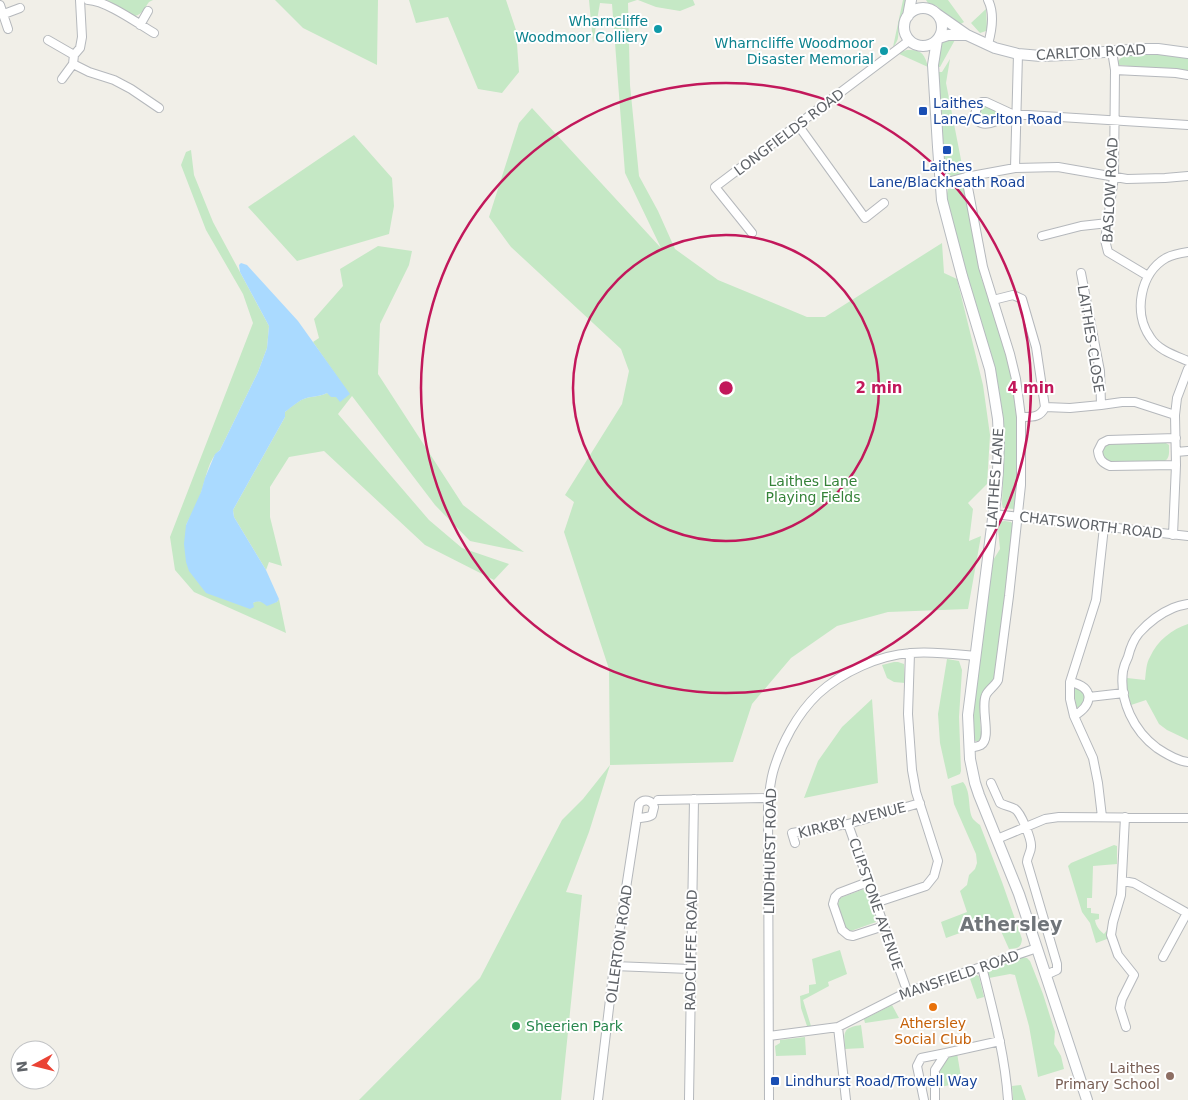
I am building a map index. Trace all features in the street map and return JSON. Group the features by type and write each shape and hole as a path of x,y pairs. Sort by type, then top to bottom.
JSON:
{"main road":[{"path":"908,16 911,0"},
{"name":"CARLTON ROAD","path":"924,0 934,12 967,35 1018,54 1049,56 1142,49 1163,49 1188,53"},
{"path":"920,8 934,12 941,20 942,26 942,32 938,39 928,46 916,45 904,31 905,20 908,16 911,12 920,8"},
{"name":"CARLTON ROAD","path":"938,39 948,35 967,35"},
{"name":"LAITHES LANE","path":"938,39 933,65 940,184 944,212 987,357 995,394 999,440 994,514 968,715 969,748 975,783 1019,894 1087,1100"},
{"path":"920,46 933,65"}],"street":[{"path":"62,80 73,64 74,55 80,48 82,37 80,0"},
{"path":"88,0 104,4 154,34"},
{"path":"988,0 992,9 992,21 988,44"},
{"path":"0,6 8,29"},
{"path":"4,14 20,8"},
{"path":"140,25 148,11"},
{"path":"48,40 74,55"},
{"name":"LONGFIELDS ROAD","path":"752,233 716,187 910,40"},
{"name":"BASLOW ROAD","path":"1112,51 1115,70 1114,177 1105,240 1106,247 1108,252 1148,276"},
{"path":"1015,168 1014,115 1018,54"},
{"path":"73,64 132,89 159,108"},
{"name":"CARLTON ROAD","path":"1115,70 1188,75"},
{"path":"1014,115 1188,125"},
{"path":"798,125 865,218 884,204"},
{"path":"940,184 966,176 1015,168 1058,167 1143,180 1188,176"},
{"name":"LAITHES LANE","path":"966,176 983,267 1010,354 1016,379 1021,417 1019,517 998,680 985,697 985,741 978,746 969,748"},
{"path":"1042,236 1081,226 1108,223"},
{"path":"1188,252 1166,258 1153,269 1144,284 1141,300 1142,316 1150,337 1162,349 1188,362"},
{"name":"LAITHES CLOSE","path":"1081,273 1100,371 1101,405"},
{"path":"993,300 1013,295 1022,299 1036,347 1045,407"},
{"path":"1173,535 1176,465 1175,415 1177,398 1188,369"},
{"name":"LAITHES CLOSE","path":"1045,407 1070,408 1135,402 1175,415"},
{"name":"LAITHES LANE","path":"1021,417 1039,415 1045,407"},
{"path":"1176,438 1108,440 1102,443 1098,451 1100,460 1110,466 1176,465"},
{"path":"1176,452 1188,451"},
{"name":"CHATSWORTH ROAD","path":"994,514 1188,536"},
{"path":"1102,817 1093,758 1074,716 1070,700 1070,682 1096,600 1104,527"},
{"path":"1188,604 1173,608 1153,620 1139,634 1130,651 1123,672 1126,706 1135,725 1148,742 1182,762 1188,762"},
{"name":"LINDHURST ROAD","path":"769,1100 768,806 773,772 784,743 797,718 819,693 860,666 879,659 910,653 940,652 975,656"},
{"path":"875,903 926,886 934,876 938,861 912,770 908,698 910,653"},
{"path":"1070,682 1080,684 1086,690 1089,697 1083,710 1074,716"},
{"path":"1089,697 1124,693"},
{"path":"991,783 1000,803 1017,810 1031,846 1026,862 1058,964 1057,970 1046,975"},
{"path":"658,800 769,798"},
{"name":"RADCLIFFE ROAD","path":"688,1100 694,799"},
{"name":"KIRKBY AVENUE","path":"794,843 792,833 848,824 920,803"},
{"path":"997,839 1046,819 1059,817 1188,818"},
{"path":"1125,817 1123,881 1111,935 1118,955 1134,975 1122,998 1120,1008 1126,1027"},
{"name":"OLLERTON ROAD","path":"598,1100 614,966 637,819"},
{"name":"CLIPSTONE AVENUE","path":"848,824 905,985"},
{"path":"1123,881 1134,883 1187,912 1163,956"},
{"path":"868,882 835,896 833,904 842,930 848,935 853,936 884,926"},
{"name":"MANSFIELD ROAD","path":"769,1036 838,1028 907,992 1037,948"},
{"path":"614,966 690,969"},
{"path":"982,967 1000,1041 1008,1100"},
{"path":"838,1028 846,1100"},
{"path":"924,1100 916,1066 921,1058 1000,1041"},
{"path":"935,1100 935,1070 946,1053"}],"green space":[{"path":"107,0 153,0 135,16"},
{"path":"275,0 378,0 377,65 303,28"},
{"path":"409,0 506,0 516,30 519,72 502,93 478,89 448,17 416,23"},
{"name":"Laithes Lane Playing Fields","path":"589,0 637,0 628,3 630,85 639,176 658,211 675,249 718,280 807,317 825,317 942,243 944,273 957,279 983,385 990,435 987,484 968,503 973,509 969,541 981,536 968,609 888,612 837,626 791,658 752,704 733,762 610,765 609,669 564,532 574,502 565,495 622,404 629,371 621,349 511,247 489,217 519,123 532,108 661,248 625,173 612,4 600,3 593,43"},
{"path":"638,0 693,0 695,5 680,11 656,7"},
{"path":"903,0 909,0 900,19 898,37 893,47"},
{"path":"926,0 948,0 964,22 959,25 937,6 928,3"},
{"path":"986,9 987,28 986,31 980,33 971,23"},
{"path":"956,38 940,67 937,67 941,43 945,40"},
{"path":"916,50 922,53 928,67 897,53"},
{"path":"1142,52 1188,58 1188,73 1119,65 1117,63 1125,56"},
{"path":"950,59 946,83 964,175 957,176 949,175 944,167 938,72 942,72"},
{"path":"984,105 1003,114 1003,116 984,122 979,118 979,107"},
{"path":"354,135 392,178 394,206 389,234 297,261 248,207"},
{"path":"191,150 194,175 213,222 269,326 267,348 258,372 220,450 210,464 199,497 186,525 253,603 257,601 266,604 277,602 279,599 286,633 194,592 175,570 170,537 253,323 243,294 206,230 181,165 186,152"},
{"path":"963,186 981,277 1008,356 1014,387 1017,416 1018,471 1016,507 1014,509 1003,508 1002,504 1004,447 1001,403 993,362 957,243 946,198 948,189"},
{"path":"378,246 412,251 409,265 380,324 378,374 463,505 524,552 470,541 435,505 352,396 338,414 429,520 462,548 509,564 494,580 425,545 324,451 289,457 270,487 270,517 282,566 269,562 266,570 234,517 233,510 285,417 285,412 307,398 327,393 336,397 349,394 313,342 319,338 314,319 343,286 340,269"},
{"path":"1163,441 1169,445 1167,460 1165,461 1112,463 1104,459 1102,455 1101,449 1109,443"},
{"path":"999,522 1011,522 1014,526 996,674 982,694 980,706 981,741 975,741 972,738 973,713 992,562 1000,549"},
{"path":"1188,624 1188,740 1159,724 1146,700 1131,705 1127,690 1127,678 1145,680 1146,668 1153,651 1171,632"},
{"path":"947,659 959,661 962,670 959,717 961,771 960,774 948,779 940,743 938,714"},
{"path":"894,662 904,664 905,683 894,682 887,678 882,665"},
{"path":"1076,687 1082,692 1085,699 1080,708 1076,707 1074,689"},
{"path":"872,699 878,783 804,798 818,761 842,727"},
{"name":"Sheerien Park","path":"610,765 589,832 566,892 582,895 561,1100 359,1100 480,978 562,820 583,799"},
{"path":"963,782 968,791 971,815 980,825 1022,939 1021,945 1016,948 1009,949 996,920 946,938 941,922 967,912 960,891 967,885 969,875 975,869 977,863 976,854 954,804 951,786"},
{"path":"1114,845 1117,846 1117,864 1093,866 1092,898 1087,898 1087,908 1091,908 1091,913 1099,914 1099,919 1095,920 1098,928 1104,934 1107,930 1107,939 1096,943 1090,923 1082,912 1068,866"},
{"path":"864,889 867,892 876,922 848,931 845,928 838,904 840,898"},
{"path":"840,950 847,974 828,982 829,986 803,1000 811,1026 807,1026 801,1008 800,996 809,993 809,985 816,984 812,959"},
{"path":"1022,957 1030,961 1043,994 1055,1032 1054,1044 1061,1056 1064,1069 1038,1077 1029,1026 1015,975 1010,974 989,978 988,973 989,968"},
{"path":"973,974 979,976 984,997 977,999 969,976"},
{"path":"892,1005 899,1018 865,1023 864,1019"},
{"path":"861,1025 864,1048 845,1049 844,1038 847,1029"},
{"path":"805,1037 806,1055 776,1056 775,1046 780,1043 780,1040"},
{"path":"957,1053 962,1083 939,1087 941,1066 947,1058"},
{"path":"1021,1085 1026,1100 1013,1100 1012,1086"}],"water":[{"path":"241,263 247,265 298,321 350,394 340,402 336,397 331,397 327,393 307,398 285,412 285,417 233,510 234,517 266,570 279,599 277,602 267,606 260,602 255,602 253,603 254,607 250,609 206,593 189,571 184,544 186,525 215,454 220,450 258,372 267,348 269,326 240,272 239,265"}],"place":[{"name":"Wharncliffe Woodmoor Colliery","path":"658,29"},
{"name":"Wharncliffe Woodmoor Disaster Memorial","path":"884,51"},
{"name":"Laithes Lane/Carlton Road","path":"923,111"},
{"name":"Laithes Lane/Blackheath Road","path":"947,150"},
{"name":"Athersley Social Club","path":"933,1007"},
{"name":"Sheerien Park","path":"516,1026"},
{"name":"Laithes Primary School","path":"1170,1076"},
{"name":"Lindhurst Road/Trowell Way","path":"775,1081"}],"district":[{"name":"Athersley","path":"1011,924"}]}
